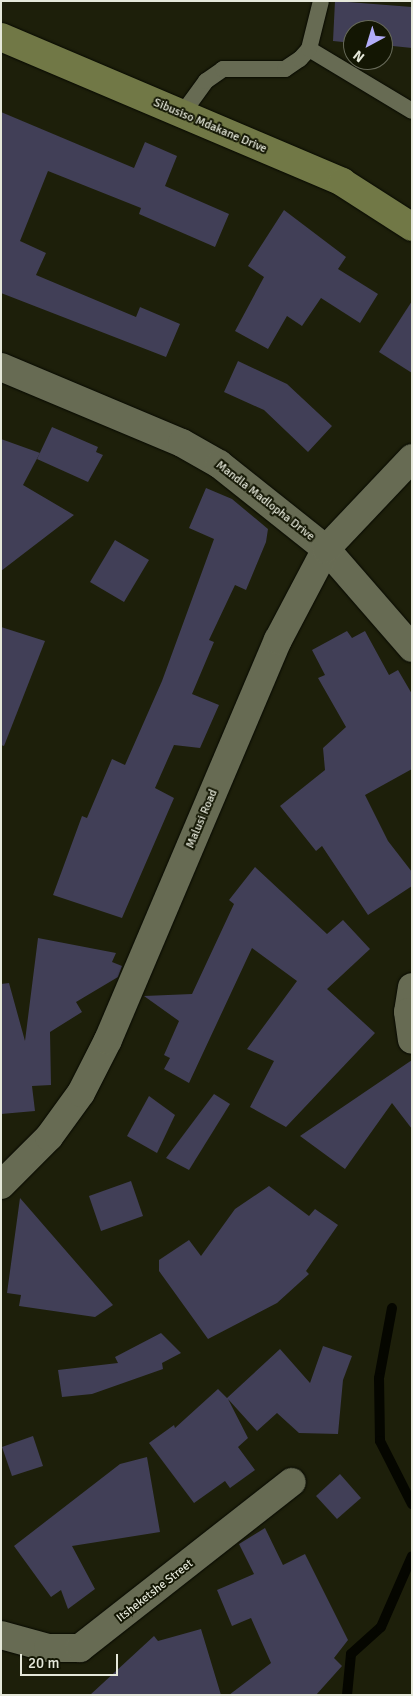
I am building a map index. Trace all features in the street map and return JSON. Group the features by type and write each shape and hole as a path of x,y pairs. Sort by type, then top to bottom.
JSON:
{"street":[{"name":"Sibusiso Mdakane Drive","path":"1,37 342,182 412,227"},
{"name":"Mandla Madlopha Drive","path":"1,367 182,443 219,464 326,549 412,648"},
{"name":"Malusi Road","path":"1,1185 49,1137 81,1093 104,1047 278,640 326,549 412,458"},
{"path":"412,986 408,1012 412,1040"},
{"name":"Itsheketshe Street","path":"1,1635 48,1648 80,1648 292,1482"}],"lane":[{"path":"182,114 206,81 223,69 286,69 308,49 321,1"},
{"path":"308,49 412,111"}],"building":[{"path":"335,1 412,7 412,48 393,46 393,20 343,20 343,42 333,41"},
{"path":"1,112 134,168 145,142 177,156 165,186 229,214 215,247 139,214 141,208 48,171 20,241 46,253 36,275 136,317 140,307 180,324 166,357 1,293"},
{"path":"284,210 346,257 338,269 378,294 360,323 321,298 302,326 287,316 268,349 235,331 264,277 248,266"},
{"path":"412,301 412,373 379,352"},
{"path":"238,361 287,384 332,426 308,452 264,410 224,392"},
{"path":"52,427 98,447 96,452 103,455 88,482 37,459"},
{"path":"1,439 40,453 23,485 74,515 1,571"},
{"path":"206,488 232,499 268,529 266,542 246,590 235,585 209,640 214,642 192,694 219,705 200,748 174,745 155,788 174,798 122,918 53,895 82,816 87,818 112,759 125,765 162,681 214,539 189,528"},
{"path":"115,540 149,560 124,602 90,582"},
{"path":"1,627 45,641 4,746 1,745"},
{"path":"347,631 352,638 365,631 389,675 398,670 412,694 412,769 365,795 388,841 412,872 412,886 368,915 322,846 316,851 280,806 325,770 323,748 346,727 318,678 325,675 312,650"},
{"path":"255,867 327,934 343,920 370,949 327,989 375,1033 286,1127 250,1107 274,1061 247,1049 297,981 252,948 189,1083 164,1069 170,1058 164,1055 179,1021 144,996 192,994 234,904 229,900"},
{"path":"38,938 116,953 112,962 122,966 118,977 76,1002 82,1012 50,1032 51,1085 32,1086 35,1111 1,1114 1,984 9,983 25,1041"},
{"path":"412,1060 412,1129 392,1103 345,1169 300,1136"},
{"path":"214,1094 230,1104 189,1170 166,1158"},
{"path":"149,1096 175,1115 157,1153 127,1136"},
{"path":"131,1181 143,1216 101,1231 89,1196"},
{"path":"269,1186 309,1216 315,1209 338,1225 306,1271 309,1274 277,1303 208,1339 159,1271 159,1260 189,1240 201,1256 235,1209"},
{"path":"20,1198 113,1305 95,1317 19,1306 21,1295 7,1293"},
{"path":"161,1333 181,1353 162,1363 163,1369 92,1394 62,1397 58,1370 118,1363 115,1357"},
{"path":"323,1346 352,1356 343,1380 338,1434 299,1433 277,1413 257,1431 228,1399 248,1438 238,1447 255,1470 230,1488 225,1481 194,1503 149,1443 174,1425 175,1428 218,1389 227,1398 280,1349 310,1383"},
{"path":"33,1436 43,1466 12,1476 2,1447"},
{"path":"147,1457 160,1532 72,1546 95,1589 68,1609 61,1590 51,1597 14,1546 120,1464"},
{"path":"340,1474 361,1498 337,1519 316,1496"},
{"path":"265,1528 283,1565 305,1554 348,1640 334,1658 342,1666 316,1695 229,1695 271,1663 251,1618 232,1626 217,1590 254,1574 239,1544"},
{"path":"201,1629 221,1695 90,1695 154,1636 158,1641"}],"waterway":[{"path":"392,1308 379,1378 380,1441 412,1504"},
{"path":"347,1695 351,1654 381,1627 412,1556"}]}
